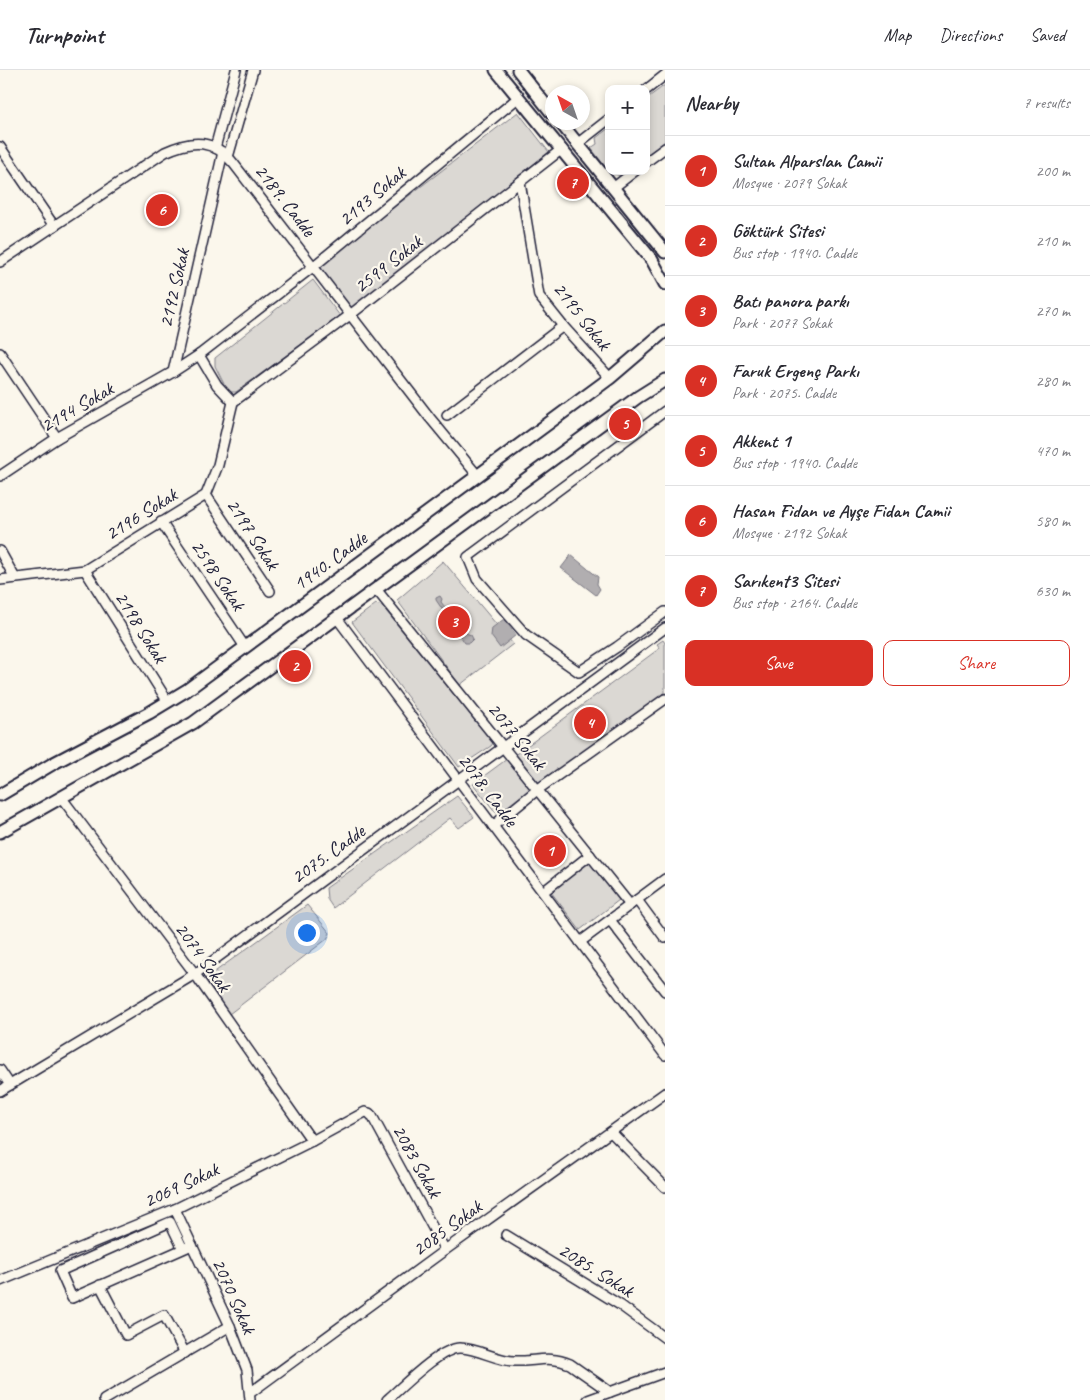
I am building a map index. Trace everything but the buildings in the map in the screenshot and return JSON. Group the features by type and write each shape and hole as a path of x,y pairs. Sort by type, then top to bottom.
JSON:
{"main road":[{"path":"496,70 652,260 665,284"},
{"path":"518,70 545,104"},
{"path":"566,130 665,252"},
{"name":"1940. Cadde","path":"0,795 54,763 168,702 610,378 665,331"},
{"path":"0,832 193,723 638,397 665,380"}],"street":[{"name":"2192 Sokak","path":"173,372 222,152 236,70"},
{"name":"2192 Sokak","path":"222,152 253,70"},
{"path":"650,87 665,75"},
{"name":"2193 Sokak","path":"173,372 199,355 314,266 519,97"},
{"path":"577,144 605,122"},
{"path":"0,262 165,152 182,144 197,143 222,152"},
{"path":"0,147 54,226"},
{"path":"650,159 665,148"},
{"name":"2599 Sokak","path":"233,402 350,316 562,149"},
{"name":"2189. Cadde","path":"222,152 314,266 350,316 478,476"},
{"path":"613,188 630,175"},
{"name":"2195 Sokak","path":"520,182 539,296 610,378"},
{"path":"447,415 563,326"},
{"path":"0,354 57,438"},
{"path":"199,355 217,385 233,402"},
{"name":"2194 Sokak","path":"0,476 57,438 173,372"},
{"name":"2196 Sokak","path":"0,580 85,570 206,495 218,465 233,402"},
{"path":"665,411 468,557 477,580 526,635 579,672 665,612"},
{"name":"2197 Sokak","path":"206,495 270,592"},
{"name":"2598 Sokak","path":"161,522 245,647"},
{"path":"0,551 15,578"},
{"name":"2198 Sokak","path":"85,570 168,702"},
{"name":"2077 Sokak","path":"376,589 590,855 665,938"},
{"name":"2078. Cadde","path":"337,618 665,1054"},
{"name":"2075. Cadde","path":"0,1091 195,974 664,631"},
{"path":"493,826 537,790 665,698"},
{"name":"2074 Sokak","path":"60,797 195,974 312,1141"},
{"path":"543,892 590,855"},
{"path":"580,942 664,882"},
{"path":"610,920 665,991"},
{"path":"0,1070 10,1085"},
{"name":"2085 Sokak","path":"250,1396 445,1250 665,1093"},
{"name":"2069 Sokak","path":"0,1281 176,1209 312,1141 365,1112 372,1116"},
{"name":"2083 Sokak","path":"372,1116 445,1250"},
{"path":"611,1132 665,1187"},
{"name":"2070 Sokak","path":"176,1209 230,1326 247,1370 250,1396"},
{"path":"183,1249 170,1222 60,1271 72,1298 100,1286 192,1245"},
{"name":"2085. Sokak","path":"506,1234 620,1305 665,1338"},
{"path":"100,1286 126,1335 164,1316 185,1353"},
{"path":"104,1400 230,1326"},
{"path":"387,1400 439,1356 460,1348 511,1361 544,1358 562,1361 570,1364 610,1392"},
{"path":"588,1400 665,1372"}],"shaded area":[{"path":"665,85 665,141 650,153 650,130 650,96"},
{"path":"518,112 549,152 351,308 320,267 324,261"},
{"path":"605,131 605,166 591,148 597,144 596,138"},
{"path":"313,280 340,316 236,392 228,392 215,366 215,358"},
{"path":"571,555 598,577 597,584 600,589 596,595 561,568"},
{"path":"443,561 513,644 460,685 397,600"},
{"path":"440,596 441,602 456,617 464,632 471,635 473,639 469,643 465,643 436,600"},
{"path":"376,604 382,606 493,743 459,767 352,622"},
{"path":"504,619 516,635 500,648 491,636 492,628"},
{"path":"663,640 665,643 665,693 539,783 516,754 660,648 657,644"},
{"path":"507,759 530,789 497,814 473,784"},
{"path":"457,796 474,817 459,828 450,818 333,908 327,899 326,888"},
{"path":"590,862 619,900 580,930 551,892"},
{"path":"307,905 330,933 327,939 229,1014 205,979"}],"place":[{"name":"Sarıkent3 Sitesi","path":"573,183"},
{"name":"Hasan Fidan ve Ayşe Fidan Camii","path":"162,210"},
{"name":"Akkent 1","path":"625,424"},
{"name":"Batı panora parkı","path":"454,622"},
{"name":"Göktürk Sitesi","path":"295,666"},
{"name":"Faruk Ergenç Parkı","path":"590,723"},
{"name":"Sultan Alparslan Camii","path":"550,851"}]}
